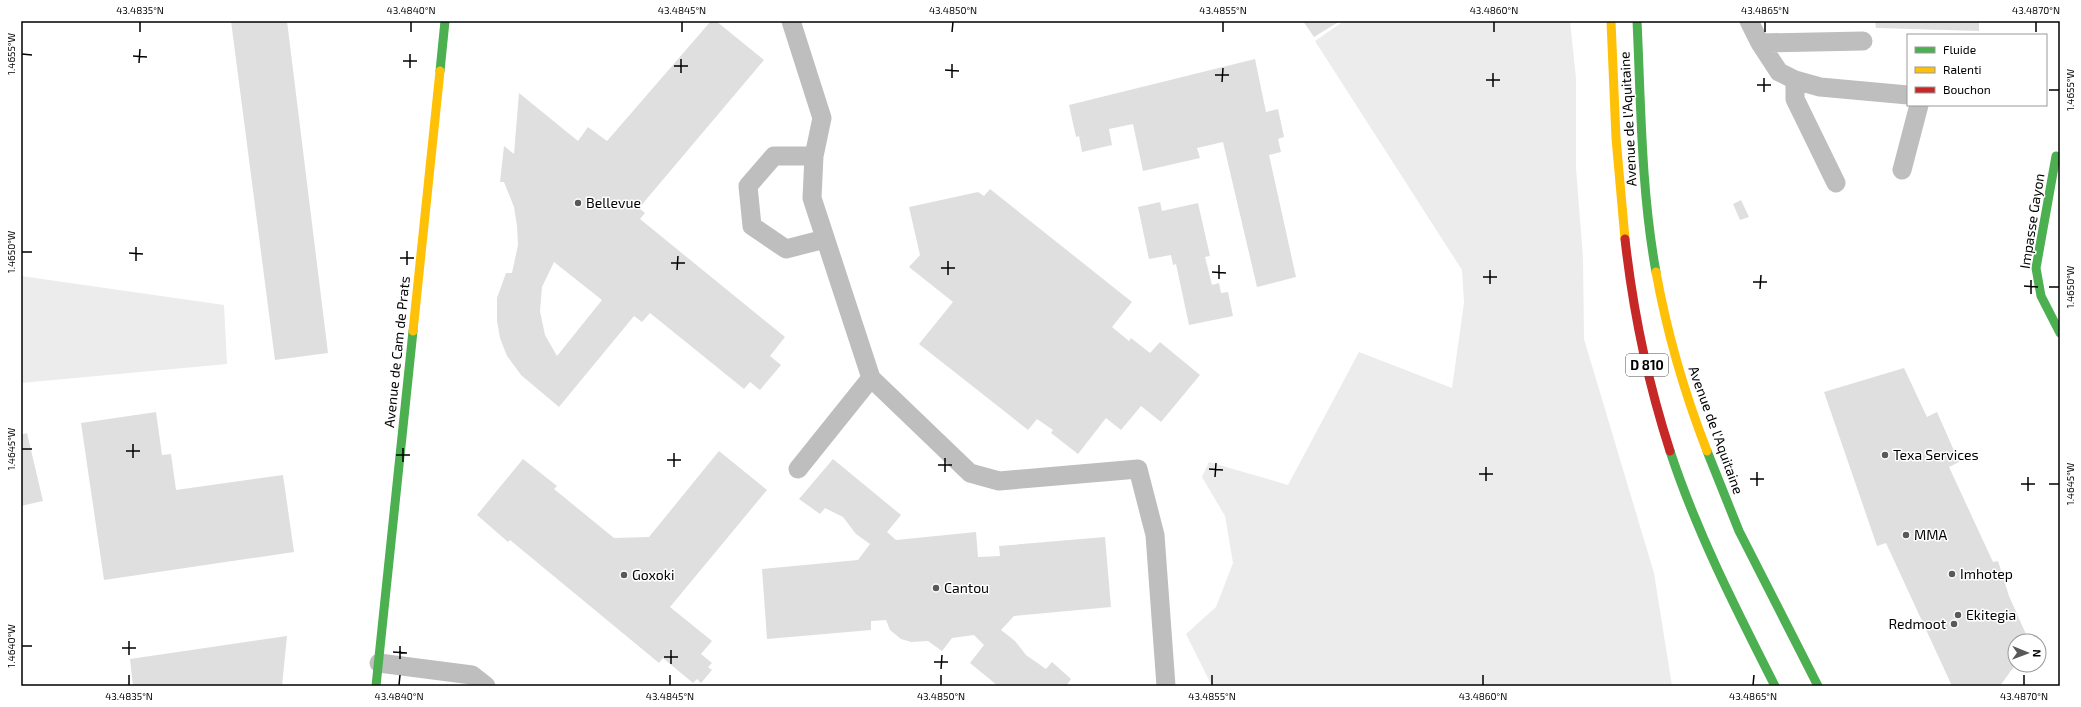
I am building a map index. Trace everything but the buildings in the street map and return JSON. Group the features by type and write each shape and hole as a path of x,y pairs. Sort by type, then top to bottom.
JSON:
{"main road":[{"name":"Avenue de Cam de Prats","path":"376,686 445,21"},
{"name":"Avenue de l'Aquitaine","path":"1611,21 1617,149 1625,244 1636,321 1659,414 1680,480 1709,551 1775,686"},
{"name":"Avenue de l'Aquitaine","path":"1637,21 1642,131 1650,238 1665,320 1689,404 1739,531 1818,686"},
{"name":"Impasse Gayon","path":"2056,156 2036,268 2041,296 2060,333"}],"lane":[{"path":"791,21 822,118 814,156 812,198 871,378 970,473 999,481 1138,469 1155,535 1166,686"},
{"path":"1749,21 1760,43 1779,72 1795,80 1820,87 1907,95"},
{"path":"1760,43 1863,41"},
{"path":"1795,80 1795,99 1836,183"},
{"path":"1902,170 1919,106"},
{"path":"814,156 774,156 765,166 748,186 752,226 786,249 825,239"},
{"path":"798,469 871,378"},
{"path":"379,663 472,675 486,686"}],"shaded area":[{"path":"1344,21 1570,21 1576,78 1576,168 1583,258 1584,339 1654,573 1672,686 1212,686 1186,634 1216,607 1233,563 1225,516 1202,477 1209,462 1288,485 1359,352 1452,388 1464,303 1462,270 1315,41"},
{"path":"21,276 224,305 227,364 21,383"}],"traffic: fast":[{"path":"440,71 445,21"},
{"path":"1637,21 1644,178 1656,272"},
{"path":"2056,156 2036,268 2041,296 2060,333"},
{"path":"376,686 413,331"},
{"path":"1670,451 1692,511 1705,541 1775,686"},
{"path":"1707,451 1739,531 1818,686"}],"traffic: slow":[{"path":"1611,21 1616,138 1625,239"},
{"path":"413,331 440,71"},
{"path":"1656,272 1665,317 1677,362 1707,451"}],"traffic: jam":[{"path":"1625,239 1632,293 1642,346 1670,451"}],"place":[{"name":"Bellevue","path":"578,203"},
{"name":"Texa Services","path":"1885,455"},
{"name":"MMA","path":"1906,535"},
{"name":"Imhotep","path":"1952,574"},
{"name":"Goxoki","path":"624,575"},
{"name":"Cantou","path":"936,588"},
{"name":"Ekitegia","path":"1958,615"},
{"name":"Redmoot","path":"1954,624"}]}
